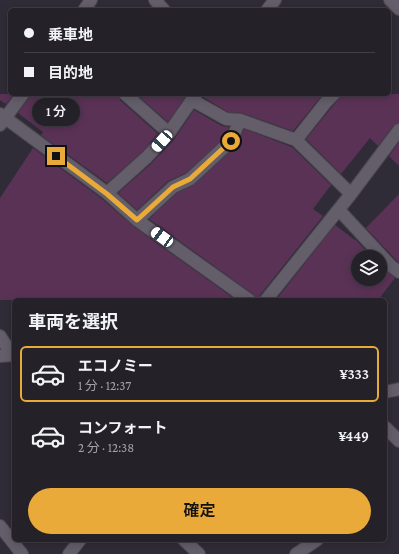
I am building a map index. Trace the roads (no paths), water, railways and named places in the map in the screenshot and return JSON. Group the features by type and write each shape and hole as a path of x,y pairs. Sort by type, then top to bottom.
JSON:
{"street":[{"path":"155,0 166,6"},
{"path":"269,8 275,0"},
{"path":"390,0 399,9"},
{"path":"21,96 2,119 107,194 137,220 246,298"},
{"path":"127,96 170,133"},
{"path":"296,140 332,96"},
{"path":"107,194 148,158 170,133 194,97 226,119 240,120 296,140 352,194"},
{"path":"137,220 173,187 190,179 231,141 240,120"},
{"path":"268,298 352,194 399,130"},
{"path":"339,210 391,266 399,272"},
{"path":"0,336 12,354"},
{"path":"0,356 12,355"},
{"path":"387,391 399,388"},
{"path":"387,429 399,441"},
{"path":"0,526 12,541"},
{"path":"13,542 22,554"},
{"path":"69,554 78,542"},
{"path":"186,542 199,554"},
{"path":"296,554 314,542"}]}
